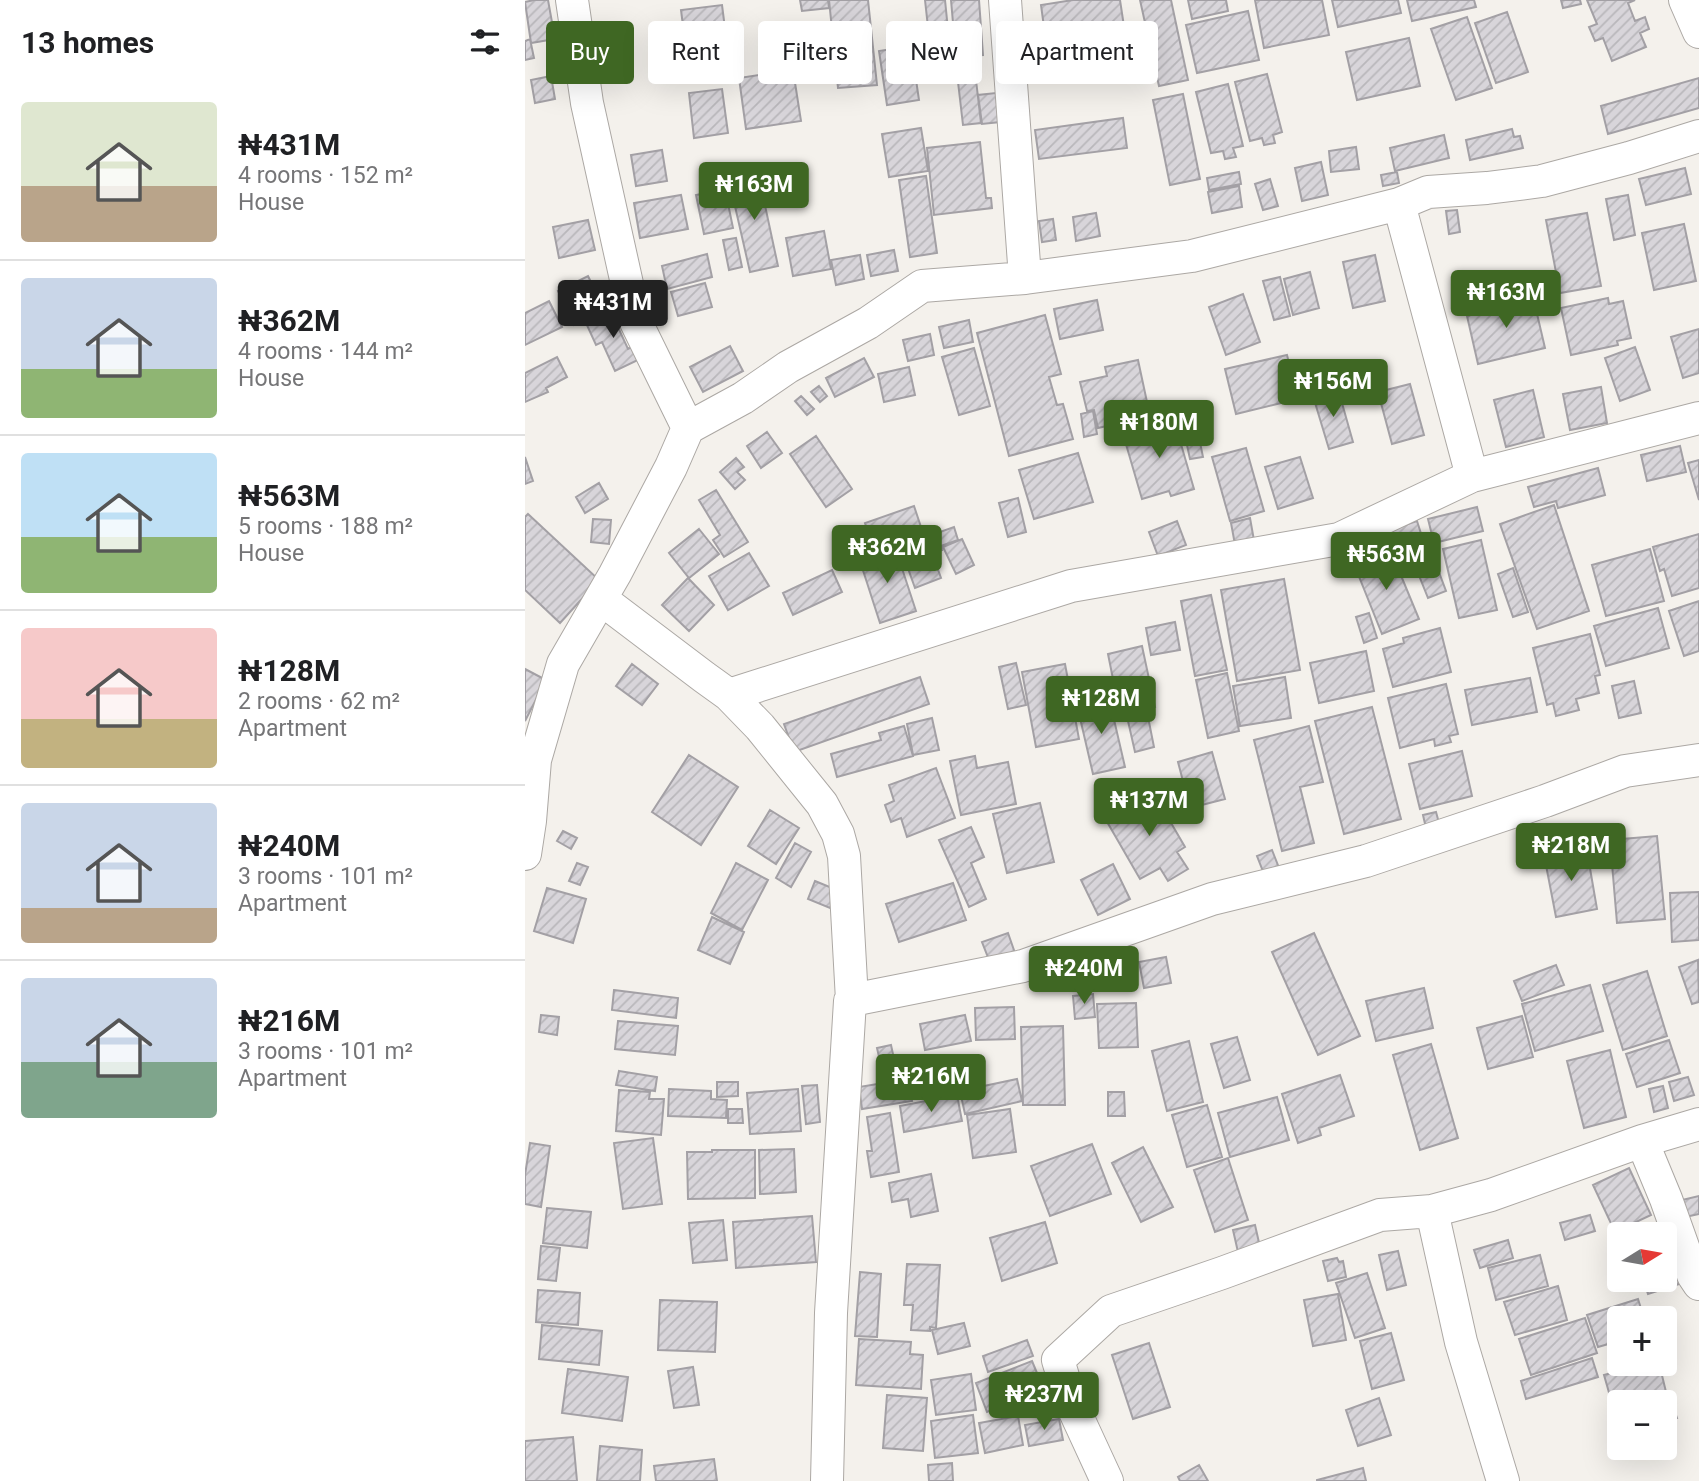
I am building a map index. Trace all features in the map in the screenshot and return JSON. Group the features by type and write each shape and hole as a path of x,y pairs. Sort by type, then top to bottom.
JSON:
{"street":[{"path":"572,0 587,103 635,320 688,428"},
{"path":"1005,0 1025,278"},
{"path":"1685,0 1699,32"},
{"path":"525,855 530,821 530,761 563,664 671,467 688,428 743,398 788,367 868,324 922,286 1025,278 1192,256 1399,204 1428,191 1487,188 1542,181 1699,136"},
{"path":"1399,204 1472,476"},
{"path":"729,695 1071,586 1339,539 1472,476 1699,418"},
{"path":"601,599 729,695 760,727 823,804 838,834 844,856 852,1000 841,1132 831,1313 827,1481"},
{"path":"852,1000 1023,966 1212,899 1366,861 1625,771 1699,760"},
{"path":"1107,1481 1071,1403 1058,1360 1111,1311 1380,1215 1432,1211 1492,1195 1642,1141 1699,1124"},
{"path":"1642,1141 1693,1275 1699,1284"},
{"path":"1432,1211 1461,1342 1503,1481"}],"building":[{"path":"548,0 552,21 546,21 546,40 531,43 525,2"},
{"path":"800,0 828,0 829,8 802,11"},
{"path":"829,0 868,0 870,21 831,21"},
{"path":"925,0 945,0 947,21 927,21"},
{"path":"951,0 979,0 981,21 953,21"},
{"path":"1073,0 1120,0 1123,21 1043,21 1041,5"},
{"path":"1140,0 1171,0 1188,80 1159,86 1158,21 1145,21"},
{"path":"1188,0 1226,0 1228,11 1192,19"},
{"path":"1255,0 1322,0 1329,35 1264,48"},
{"path":"1332,0 1398,0 1401,13 1338,27"},
{"path":"1407,0 1474,0 1476,7 1412,21"},
{"path":"1561,0 1580,0 1581,4 1563,8"},
{"path":"1587,0 1635,0 1628,3 1635,21 1645,17 1649,29 1640,33 1646,47 1612,61 1603,38 1595,41 1589,27 1597,24"},
{"path":"722,5 724,21 682,21 681,10"},
{"path":"1248,11 1259,60 1197,73 1186,25"},
{"path":"1507,12 1528,72 1496,83 1475,23"},
{"path":"1467,17 1492,88 1456,100 1431,29"},
{"path":"872,38 877,85 838,88 838,84 872,84"},
{"path":"1409,38 1420,86 1357,100 1346,52"},
{"path":"530,39 534,58 525,60 525,41"},
{"path":"886,50 886,84 917,84 919,100 887,105 879,51"},
{"path":"1267,74 1282,132 1273,135 1275,143 1264,145 1262,138 1250,141 1235,82"},
{"path":"758,75 758,84 795,84 801,121 746,129 740,84 744,84 744,77"},
{"path":"546,77 546,84 552,84 555,99 535,103 531,80"},
{"path":"1699,78 1699,108 1608,134 1601,106"},
{"path":"958,84 976,84 981,123 963,125"},
{"path":"1228,84 1243,146 1233,148 1236,157 1225,159 1223,151 1211,153 1196,92"},
{"path":"722,89 728,133 694,138 689,93"},
{"path":"996,93 1000,122 982,124 978,95"},
{"path":"1183,94 1200,179 1170,185 1153,100"},
{"path":"1123,118 1127,148 1039,159 1035,130"},
{"path":"921,128 928,171 889,177 882,134"},
{"path":"1512,129 1514,137 1520,136 1523,148 1470,160 1466,140"},
{"path":"1444,135 1449,158 1395,171 1390,148"},
{"path":"980,142 986,198 991,198 992,208 934,215 927,148"},
{"path":"1356,147 1359,169 1331,172 1329,151"},
{"path":"662,150 667,181 636,186 631,155"},
{"path":"1321,162 1328,195 1302,201 1295,168"},
{"path":"1685,168 1691,194 1646,205 1639,179"},
{"path":"1239,172 1241,184 1209,190 1207,178"},
{"path":"1397,172 1399,183 1383,186 1381,175"},
{"path":"758,173 778,266 750,272 729,180"},
{"path":"926,176 937,253 910,257 899,180"},
{"path":"1270,179 1278,206 1263,210 1255,184"},
{"path":"1239,186 1242,207 1212,213 1208,192"},
{"path":"725,189 733,228 704,234 696,195"},
{"path":"681,195 688,229 640,238 634,203"},
{"path":"1628,195 1635,235 1614,240 1606,199"},
{"path":"1457,210 1460,232 1449,234 1446,211"},
{"path":"1096,213 1100,236 1076,241 1073,217"},
{"path":"1587,213 1601,286 1560,293 1546,220"},
{"path":"1053,219 1056,240 1042,242 1039,221"},
{"path":"588,220 595,250 559,258 553,227"},
{"path":"1684,224 1696,281 1654,290 1642,233"},
{"path":"824,231 831,269 793,276 786,238"},
{"path":"736,238 742,267 729,270 723,240"},
{"path":"894,250 898,271 871,276 867,255"},
{"path":"707,254 712,277 667,289 662,266"},
{"path":"860,255 864,279 836,285 831,260"},
{"path":"1375,255 1385,301 1353,308 1343,262"},
{"path":"1310,272 1319,308 1293,315 1284,279"},
{"path":"588,276 605,311 574,325 558,291"},
{"path":"1280,277 1290,316 1274,320 1263,281"},
{"path":"705,283 712,307 678,316 671,292"},
{"path":"1243,294 1260,342 1226,355 1209,307"},
{"path":"1514,294 1516,305 1534,301 1545,348 1478,364 1467,316 1491,310 1489,299"},
{"path":"1608,298 1609,304 1623,301 1631,338 1617,341 1618,345 1571,355 1561,308"},
{"path":"1097,300 1103,330 1060,339 1054,309"},
{"path":"549,301 562,327 525,345 525,313"},
{"path":"616,309 622,321 616,323 628,349 636,345 642,358 615,371 602,342 596,345 586,323"},
{"path":"1045,315 1061,374 1049,377 1057,405 1063,404 1073,439 1009,456 977,333"},
{"path":"969,320 973,342 944,348 939,327"},
{"path":"1699,329 1699,373 1683,378 1671,337"},
{"path":"930,334 934,355 908,361 903,340"},
{"path":"730,346 743,371 703,392 690,367"},
{"path":"1635,347 1650,390 1620,401 1605,358"},
{"path":"974,348 990,406 959,415 942,357"},
{"path":"1287,355 1298,399 1236,414 1225,369"},
{"path":"557,357 567,377 546,388 548,392 525,402 525,373"},
{"path":"864,358 874,377 835,397 826,378"},
{"path":"1138,360 1150,416 1098,428 1094,410 1087,411 1080,382 1107,376 1105,367"},
{"path":"909,367 915,395 884,402 878,374"},
{"path":"1410,384 1424,435 1392,444 1378,392"},
{"path":"819,386 827,396 820,402 811,392"},
{"path":"1601,387 1607,423 1570,430 1563,394"},
{"path":"1338,389 1353,442 1329,449 1313,396"},
{"path":"1533,390 1544,437 1506,447 1494,400"},
{"path":"801,396 814,409 807,415 795,401"},
{"path":"1093,411 1097,434 1084,437 1081,414"},
{"path":"1174,420 1194,489 1171,496 1169,491 1142,499 1123,434"},
{"path":"1197,428 1203,457 1190,459 1184,431"},
{"path":"767,432 782,453 761,468 747,446"},
{"path":"816,436 852,489 826,507 790,454"},
{"path":"1680,446 1686,472 1647,481 1641,455"},
{"path":"1246,448 1264,511 1230,521 1212,457"},
{"path":"1078,453 1093,502 1034,519 1019,470"},
{"path":"525,457 533,481 525,484"},
{"path":"1300,457 1313,498 1278,509 1265,467"},
{"path":"736,458 744,467 737,472 745,480 735,489 720,472"},
{"path":"1699,460 1699,500 1688,463"},
{"path":"1598,468 1605,495 1558,508 1556,501 1534,507 1528,487"},
{"path":"599,483 608,499 585,513 576,497"},
{"path":"716,490 748,542 724,557 713,540 720,535 699,500"},
{"path":"1018,498 1026,532 1008,537 999,503"},
{"path":"1554,505 1589,611 1537,629 1500,524"},
{"path":"914,506 922,530 873,546 865,523"},
{"path":"1477,507 1483,531 1434,543 1428,519"},
{"path":"528,514 599,580 560,623 525,590 525,517"},
{"path":"1250,518 1255,546 1236,550 1231,523"},
{"path":"593,519 611,520 609,544 591,542"},
{"path":"1177,521 1186,545 1158,556 1149,532"},
{"path":"1417,521 1425,546 1397,555 1389,530"},
{"path":"954,527 958,540 941,546 942,550 932,553 941,578 915,588 900,546"},
{"path":"699,529 719,554 689,578 669,553"},
{"path":"1699,534 1699,588 1672,596 1664,569 1660,571 1653,547"},
{"path":"962,539 974,565 956,574 943,547"},
{"path":"1481,540 1497,610 1459,618 1443,549"},
{"path":"895,547 916,611 880,623 859,558"},
{"path":"1390,549 1419,619 1382,634 1354,564"},
{"path":"1650,549 1664,601 1606,616 1592,565"},
{"path":"1431,551 1446,591 1428,598 1412,558"},
{"path":"749,553 769,586 728,610 709,576"},
{"path":"1513,568 1528,612 1513,617 1498,574"},
{"path":"832,570 842,592 793,615 783,593"},
{"path":"688,578 714,605 689,631 662,605"},
{"path":"1284,579 1300,670 1237,681 1221,590"},
{"path":"1211,595 1227,670 1195,676 1181,601"},
{"path":"1699,601 1699,651 1684,656 1669,611"},
{"path":"1658,608 1669,648 1606,666 1594,626"},
{"path":"1369,613 1377,638 1364,643 1356,617"},
{"path":"1175,622 1180,650 1151,655 1146,628"},
{"path":"1440,628 1451,672 1393,687 1383,649 1404,643 1403,638"},
{"path":"1590,634 1600,675 1595,676 1599,693 1576,699 1579,710 1556,716 1553,703 1547,705 1533,648"},
{"path":"1142,646 1155,707 1120,714 1108,654"},
{"path":"1366,651 1374,691 1319,703 1310,663"},
{"path":"1016,663 1026,705 1008,709 999,667"},
{"path":"632,664 658,684 642,705 616,686"},
{"path":"1065,664 1079,739 1036,747 1022,672"},
{"path":"525,669 546,680 525,721"},
{"path":"1227,673 1239,731 1208,738 1196,680"},
{"path":"920,677 929,704 794,752 784,724"},
{"path":"1285,677 1291,718 1240,726 1233,686"},
{"path":"1530,678 1537,712 1472,725 1465,690"},
{"path":"1634,681 1641,713 1619,718 1612,686"},
{"path":"1446,684 1458,734 1449,736 1451,742 1435,746 1434,739 1400,748 1388,698"},
{"path":"1109,698 1125,767 1093,774 1077,705"},
{"path":"1372,707 1401,819 1344,834 1315,721"},
{"path":"1148,717 1154,747 1135,752 1128,721"},
{"path":"932,718 939,750 913,755 907,724"},
{"path":"904,726 913,756 837,777 831,754 881,740 879,733"},
{"path":"1309,726 1323,782 1300,787 1314,843 1282,851 1254,740"},
{"path":"1462,751 1472,796 1420,809 1409,764"},
{"path":"1212,752 1225,799 1190,808 1178,762"},
{"path":"689,755 738,787 701,845 652,812"},
{"path":"975,756 977,768 1008,762 1016,804 961,815 950,761"},
{"path":"936,768 955,818 907,837 901,818 891,822 885,805 894,801 889,785"},
{"path":"1153,792 1185,847 1177,852 1188,869 1168,881 1160,868 1140,879 1106,820"},
{"path":"1040,803 1054,862 1007,873 993,814"},
{"path":"770,810 799,828 776,864 748,846"},
{"path":"1436,812 1442,834 1428,837 1423,815"},
{"path":"971,827 984,857 971,863 986,899 969,907 939,840"},
{"path":"1593,829 1596,847 1578,849 1576,831"},
{"path":"563,831 577,838 571,849 557,841"},
{"path":"1657,836 1665,919 1617,923 1610,840"},
{"path":"795,843 811,852 791,887 776,878"},
{"path":"1575,847 1576,853 1587,851 1597,909 1556,917 1545,860 1558,858 1556,850"},
{"path":"1272,850 1281,873 1266,879 1257,856"},
{"path":"577,863 588,867 580,885 569,881"},
{"path":"736,863 768,880 742,930 711,913"},
{"path":"1113,864 1130,899 1098,915 1081,880"},
{"path":"815,881 837,890 830,908 808,899"},
{"path":"953,883 966,920 899,942 886,904"},
{"path":"547,888 586,899 573,943 534,931"},
{"path":"1699,892 1699,940 1672,942 1670,893"},
{"path":"712,917 744,932 730,964 698,950"},
{"path":"1008,933 1016,956 991,965 982,942"},
{"path":"1314,933 1360,1036 1318,1055 1272,952"},
{"path":"1166,957 1171,983 1144,988 1139,962"},
{"path":"1698,960 1699,1002 1692,1004 1679,967"},
{"path":"1556,965 1564,985 1522,1001 1514,981"},
{"path":"1647,971 1667,1036 1623,1050 1603,985"},
{"path":"1590,985 1603,1031 1535,1051 1522,1004"},
{"path":"1424,988 1433,1028 1376,1041 1366,1001"},
{"path":"614,990 678,998 676,1018 612,1010"},
{"path":"1093,994 1095,1017 1075,1019 1073,996"},
{"path":"1136,1003 1138,1047 1099,1048 1097,1004"},
{"path":"1014,1007 1015,1039 976,1040 975,1008"},
{"path":"541,1015 559,1017 557,1035 539,1032"},
{"path":"965,1015 971,1041 925,1050 920,1024"},
{"path":"1522,1016 1533,1057 1488,1069 1477,1028"},
{"path":"618,1021 678,1026 675,1055 615,1049"},
{"path":"1063,1026 1065,1105 1023,1105 1021,1027"},
{"path":"1237,1037 1250,1080 1224,1088 1211,1044"},
{"path":"1669,1040 1680,1073 1637,1087 1626,1054"},
{"path":"1189,1041 1203,1102 1167,1111 1152,1051"},
{"path":"1431,1044 1458,1138 1420,1150 1393,1055"},
{"path":"891,1045 896,1068 882,1070 877,1048"},
{"path":"1610,1050 1626,1117 1584,1128 1567,1061"},
{"path":"619,1071 657,1077 655,1091 616,1085"},
{"path":"1340,1075 1354,1116 1319,1128 1321,1135 1298,1143 1282,1094"},
{"path":"1688,1077 1694,1095 1674,1101 1669,1082"},
{"path":"908,1079 912,1101 862,1109 859,1087"},
{"path":"1017,1079 1022,1101 965,1114 960,1091"},
{"path":"717,1082 738,1082 738,1096 717,1097"},
{"path":"817,1085 820,1122 806,1124 802,1086"},
{"path":"1663,1086 1668,1108 1654,1112 1649,1089"},
{"path":"669,1089 711,1091 711,1099 727,1100 726,1118 668,1116"},
{"path":"798,1089 801,1131 750,1134 747,1093"},
{"path":"619,1090 650,1092 649,1099 664,1099 661,1135 616,1131"},
{"path":"1108,1092 1124,1092 1125,1116 1108,1116"},
{"path":"957,1095 962,1121 904,1132 900,1106"},
{"path":"1277,1097 1289,1140 1230,1157 1218,1113"},
{"path":"1207,1105 1222,1157 1187,1167 1172,1115"},
{"path":"728,1109 742,1109 743,1123 728,1123"},
{"path":"1010,1109 1016,1152 973,1158 967,1115"},
{"path":"890,1113 899,1172 871,1177 867,1151 872,1151 867,1117"},
{"path":"653,1138 662,1204 623,1209 614,1143"},
{"path":"530,1143 550,1146 541,1207 525,1204 525,1175"},
{"path":"1092,1144 1111,1194 1050,1216 1031,1166"},
{"path":"1143,1147 1173,1207 1141,1222 1112,1163"},
{"path":"794,1149 796,1192 760,1194 759,1150"},
{"path":"755,1150 755,1198 688,1199 687,1152"},
{"path":"1228,1158 1248,1220 1215,1232 1194,1170"},
{"path":"1629,1168 1651,1215 1636,1222 1610,1222 1593,1185"},
{"path":"931,1174 938,1211 911,1217 908,1199 892,1202 889,1183"},
{"path":"1699,1196 1699,1214 1685,1217 1682,1200"},
{"path":"547,1208 591,1212 587,1248 543,1243"},
{"path":"1590,1215 1595,1231 1565,1240 1560,1223"},
{"path":"812,1216 816,1262 736,1268 733,1222"},
{"path":"723,1220 727,1260 693,1263 689,1223"},
{"path":"1045,1222 1057,1263 1002,1281 990,1238"},
{"path":"1255,1225 1260,1247 1238,1252 1233,1230"},
{"path":"1508,1240 1513,1258 1480,1268 1474,1250"},
{"path":"541,1246 560,1248 556,1281 538,1279"},
{"path":"1398,1251 1406,1285 1387,1290 1379,1255"},
{"path":"1540,1255 1548,1286 1496,1300 1488,1268"},
{"path":"1337,1258 1339,1262 1343,1261 1346,1277 1328,1281 1323,1261"},
{"path":"907,1264 940,1265 936,1328 930,1327 930,1331 911,1330 913,1305 904,1305"},
{"path":"1677,1269 1682,1283 1677,1285"},
{"path":"860,1272 881,1274 877,1337 855,1336"},
{"path":"1367,1273 1385,1328 1355,1338 1336,1283"},
{"path":"1558,1286 1567,1320 1515,1335 1504,1302"},
{"path":"538,1290 580,1293 578,1325 536,1322"},
{"path":"1338,1294 1346,1340 1313,1346 1304,1300"},
{"path":"1638,1299 1640,1306 1616,1306"},
{"path":"660,1300 717,1302 715,1352 658,1350"},
{"path":"1607,1309 1607,1344 1598,1347 1587,1315"},
{"path":"1585,1318 1597,1353 1531,1375 1519,1339"},
{"path":"964,1323 970,1346 938,1354 932,1330"},
{"path":"542,1325 602,1331 599,1365 539,1359"},
{"path":"1391,1333 1404,1380 1372,1389 1360,1341"},
{"path":"859,1339 911,1342 910,1354 923,1355 921,1389 856,1385"},
{"path":"1027,1340 1033,1356 988,1372 983,1356"},
{"path":"1149,1343 1170,1407 1133,1419 1112,1355"},
{"path":"1592,1358 1598,1377 1526,1399 1521,1381"},
{"path":"1032,1361 1044,1390 987,1412 976,1383"},
{"path":"693,1367 699,1405 674,1408 668,1371"},
{"path":"568,1369 628,1377 622,1421 562,1413"},
{"path":"971,1374 976,1410 936,1415 931,1380"},
{"path":"1604,1375 1662,1376 1666,1390 1608,1390"},
{"path":"887,1395 927,1398 923,1451 883,1448"},
{"path":"1379,1398 1391,1435 1358,1446 1346,1410"},
{"path":"973,1415 978,1453 935,1458 931,1421"},
{"path":"1018,1416 1023,1445 985,1453 979,1423"},
{"path":"1059,1419 1063,1440 1029,1446 1025,1425"},
{"path":"573,1437 577,1481 525,1481 525,1441"},
{"path":"600,1446 642,1450 640,1481 597,1481"},
{"path":"714,1459 717,1481 656,1481 654,1466"},
{"path":"952,1463 953,1481 929,1481 928,1465"},
{"path":"1199,1465 1208,1481 1180,1481 1178,1477"},
{"path":"1363,1468 1366,1481 1317,1481 1317,1480"}]}
